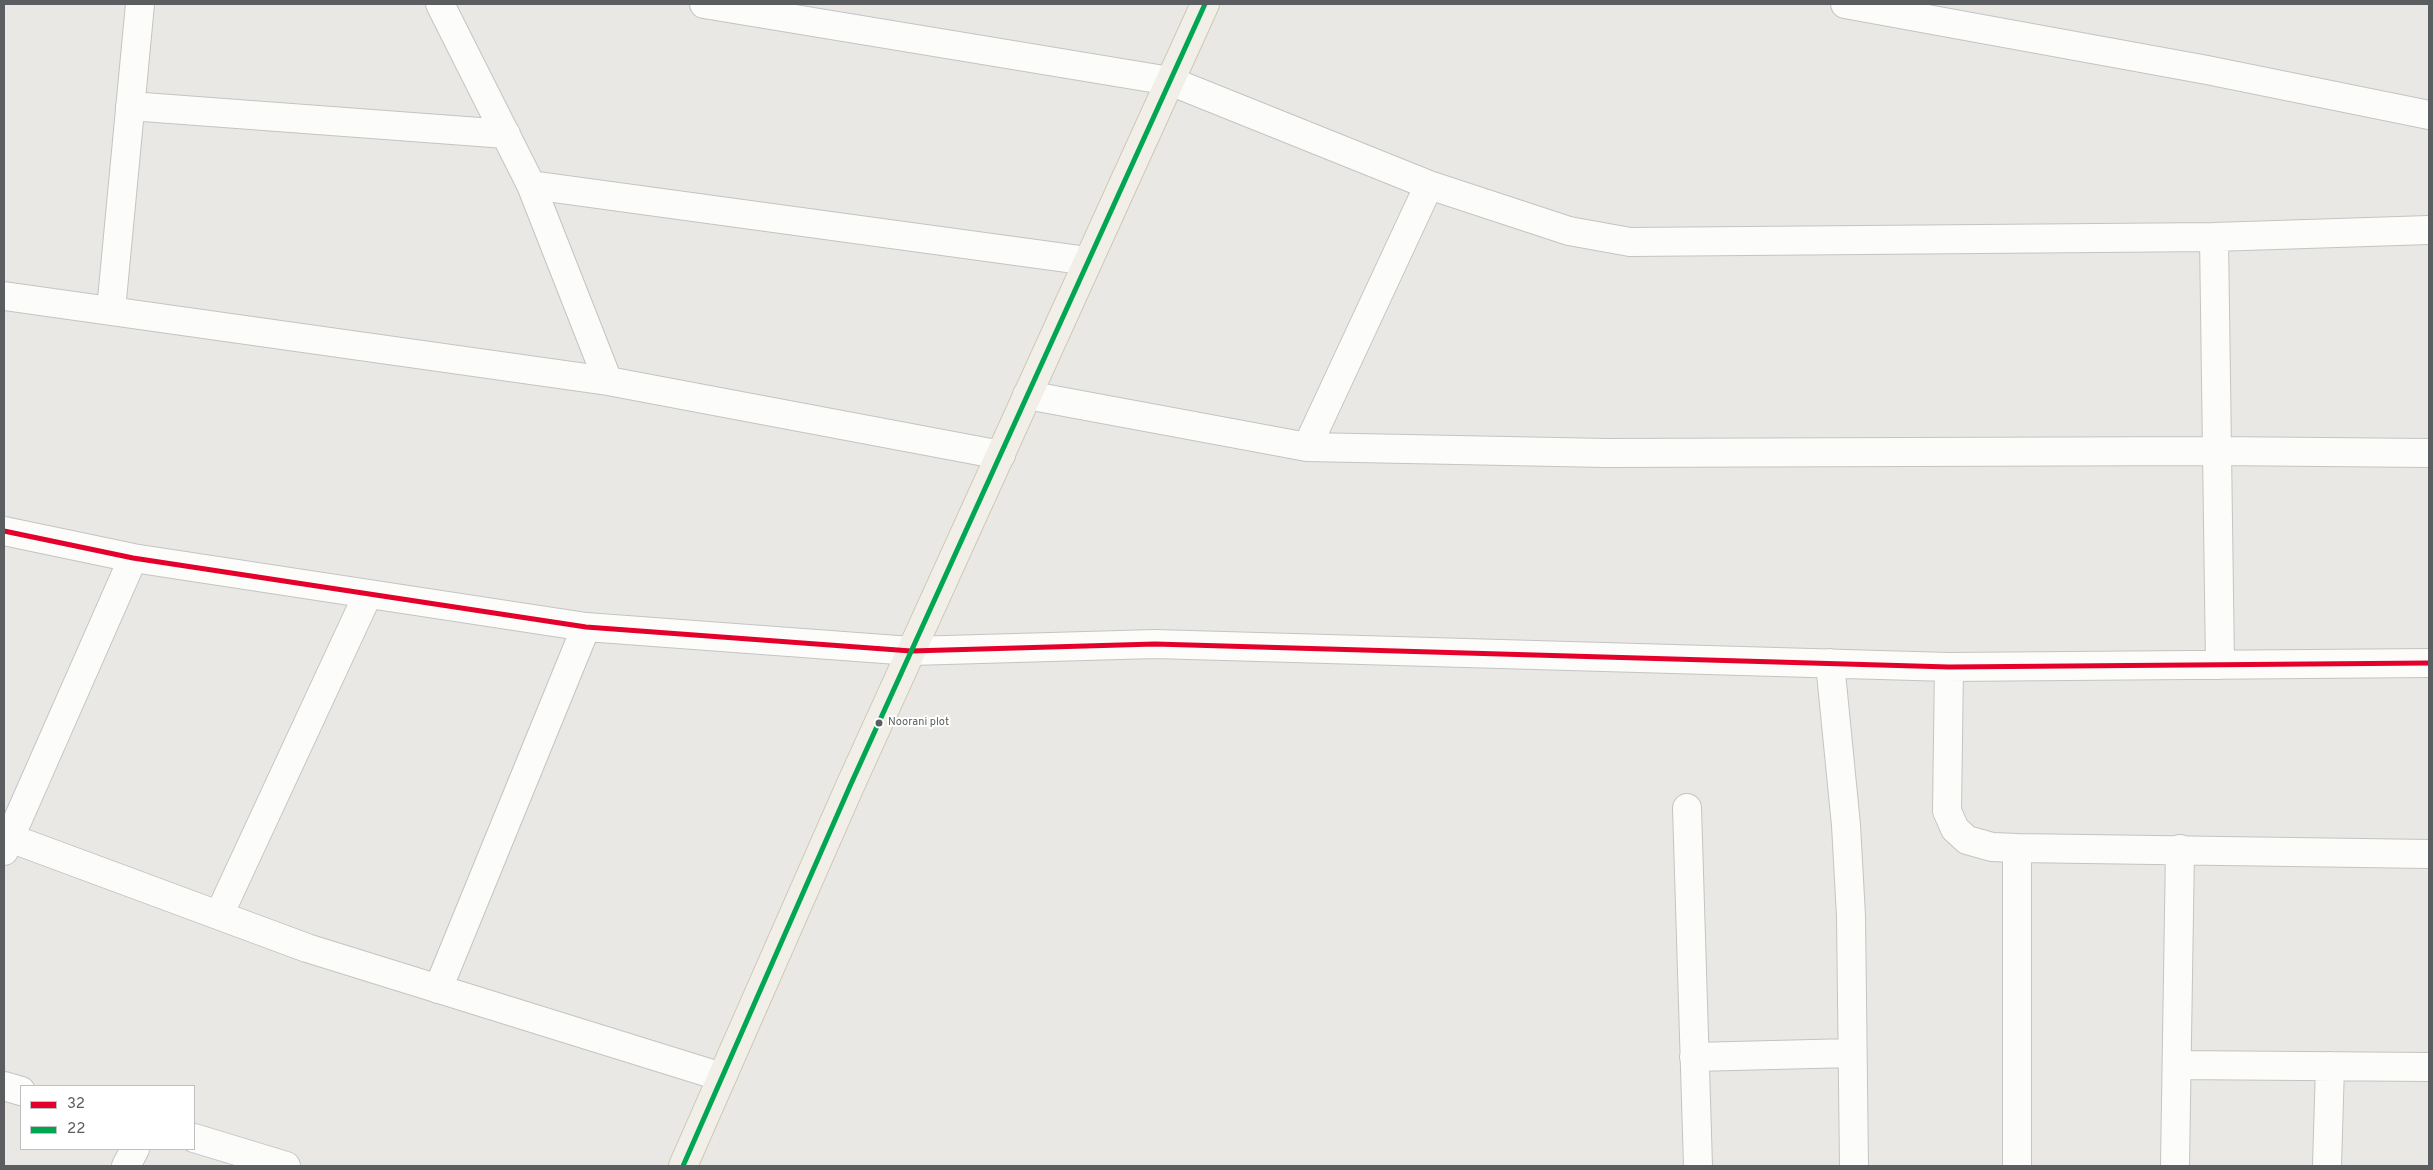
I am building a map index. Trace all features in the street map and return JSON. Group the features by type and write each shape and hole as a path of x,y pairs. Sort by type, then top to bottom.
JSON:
{"main road":[{"path":"683,1166 911,652 1205,4"}],"street":[{"path":"110,310 140,4"},
{"path":"440,4 531,185 608,380"},
{"path":"704,4 1170,82 1429,185 1569,231 1630,242 2214,237 2429,230"},
{"path":"1845,4 2207,70 2429,115"},
{"path":"130,106 506,134"},
{"path":"531,185 1088,261"},
{"path":"1307,447 1429,185"},
{"path":"2214,237 2220,664"},
{"path":"4,296 608,380 1001,454"},
{"path":"1027,395 1307,447 1606,454 2216,451 2429,454"},
{"path":"4,531 133,558 586,627 911,652 1155,644 1949,667 2429,662"},
{"path":"133,558 7,845 219,915 307,948 722,1077"},
{"path":"219,915 368,594"},
{"path":"438,989 586,627"},
{"path":"1830,663 1846,825 1851,916 1854,1166"},
{"path":"1949,667 1947,811 1955,829 1967,840 1992,847 2017,848 2429,854"},
{"path":"1687,808 1698,1166"},
{"path":"2017,848 2017,1166"},
{"path":"2175,1166 2180,849"},
{"path":"1694,1057 1852,1053"},
{"path":"2177,1065 2429,1068"},
{"path":"2327,1166 2330,1066"},
{"path":"4,1086 20,1091"},
{"path":"195,1138 286,1166"},
{"path":"126,1166 135,1150"}],"transit line":[{"name":"22","path":"683,1166 850,786 1205,4"},
{"name":"32","path":"4,531 133,558 586,627 911,651 1155,644 1949,667 2429,663"}],"place":[{"name":"Noorani plot","path":"879,723"}]}
